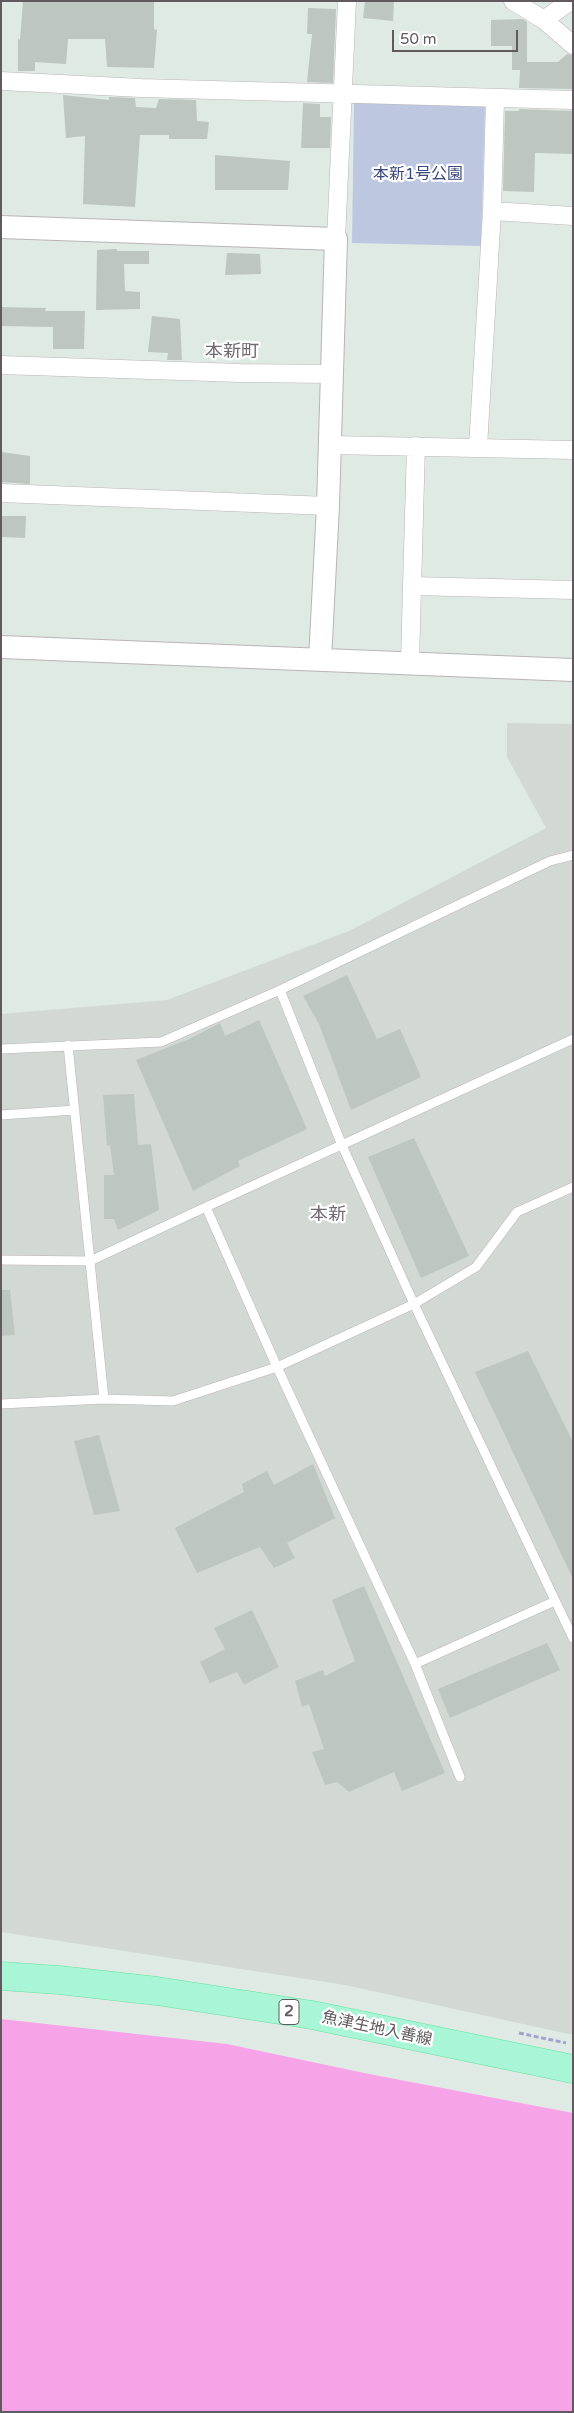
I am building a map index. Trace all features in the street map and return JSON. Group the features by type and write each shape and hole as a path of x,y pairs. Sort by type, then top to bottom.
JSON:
{"main road":[{"name":"魚津生地入善線","path":"1,1976 60,1980 157,1991 312,2015 573,2069"}],"street":[{"path":"320,660 328,506 336,239 347,1"},
{"path":"514,1 544,20 573,45"},
{"path":"544,20 570,1"},
{"path":"1,81 494,99 573,100"},
{"path":"478,447 492,211 494,99"},
{"path":"492,211 573,216"},
{"path":"1,226 336,239"},
{"path":"1,365 240,373 332,374"},
{"path":"330,445 573,450"},
{"path":"410,664 416,446"},
{"path":"1,493 328,506"},
{"path":"412,586 573,590"},
{"path":"1,647 573,670"}],"lane":[{"path":"1,1049 162,1042 280,990 550,861 573,855"},
{"path":"280,990 341,1143 414,1304 573,1638"},
{"path":"1,1260 90,1260 341,1143 573,1039"},
{"path":"68,1045 104,1399"},
{"path":"1,1115 74,1110"},
{"path":"1,1404 104,1399 173,1401 277,1367 414,1304 476,1267 517,1212 573,1187"},
{"path":"206,1207 277,1367 415,1664 460,1776"},
{"path":"415,1664 555,1601"}],"shaded area":[{"path":"507,723 573,724 573,2035 345,1985 1,1932 1,1014 167,1000 349,931 546,828 507,757"},
{"path":"1,2019 227,2044 369,2074 573,2113 573,2412 1,2412"}],"green space":[{"name":"本新1号公園","path":"354,101 485,106 481,246 352,243"}],"building":[{"path":"23,1 154,1 154,29 157,30 154,68 107,67 105,39 68,39 66,64 35,62 35,71 18,71 18,39 20,40"},
{"path":"365,1 394,1 393,21 363,18"},
{"path":"308,8 336,9 333,83 307,82 312,34 307,34"},
{"path":"523,19 527,22 527,62 558,62 567,54 573,55 573,89 519,88 520,70 512,70 512,46 491,46 491,20"},
{"path":"63,95 109,100 109,97 135,98 136,107 156,108 159,99 196,100 197,121 209,122 207,139 169,139 169,135 140,135 135,207 83,204 85,136 66,138"},
{"path":"303,103 320,104 320,117 331,117 330,148 301,148"},
{"path":"519,109 573,111 573,154 535,153 534,192 503,191 505,111 519,111"},
{"path":"215,155 290,161 288,190 215,190"},
{"path":"117,249 117,251 149,251 149,264 124,264 125,291 140,292 140,309 96,310 97,250"},
{"path":"227,253 260,254 261,274 225,275"},
{"path":"1,307 46,308 45,311 85,311 84,349 53,349 53,327 1,326"},
{"path":"152,316 180,319 182,360 167,360 168,353 148,352"},
{"path":"1,452 30,456 30,484 1,482"},
{"path":"1,516 26,516 25,538 1,537"},
{"path":"347,975 377,1039 400,1029 421,1077 351,1110 319,1024 303,996"},
{"path":"259,1020 307,1129 238,1161 240,1166 193,1191 136,1060 189,1039 220,1023 225,1036"},
{"path":"134,1094 138,1145 151,1144 159,1210 118,1230 114,1219 104,1219 104,1175 114,1175 110,1145 107,1146 103,1095"},
{"path":"414,1138 469,1256 421,1278 368,1157"},
{"path":"1,1290 10,1290 15,1335 1,1336"},
{"path":"528,1351 573,1442 573,1579 475,1372"},
{"path":"99,1435 120,1511 94,1515 74,1441"},
{"path":"313,1464 335,1518 287,1543 295,1558 274,1568 260,1547 197,1573 175,1528 244,1492 242,1484 267,1471 274,1485"},
{"path":"364,1586 445,1773 402,1791 394,1772 349,1792 337,1782 325,1785 312,1752 324,1749 309,1704 302,1707 295,1681 323,1670 325,1676 355,1661 332,1600"},
{"path":"252,1610 279,1667 244,1685 237,1672 210,1683 200,1662 225,1649 214,1628"},
{"path":"547,1643 560,1670 450,1718 438,1689"}],"district":[{"name":"本新町","path":"232,352"},
{"name":"本新","path":"328,1215"}]}
